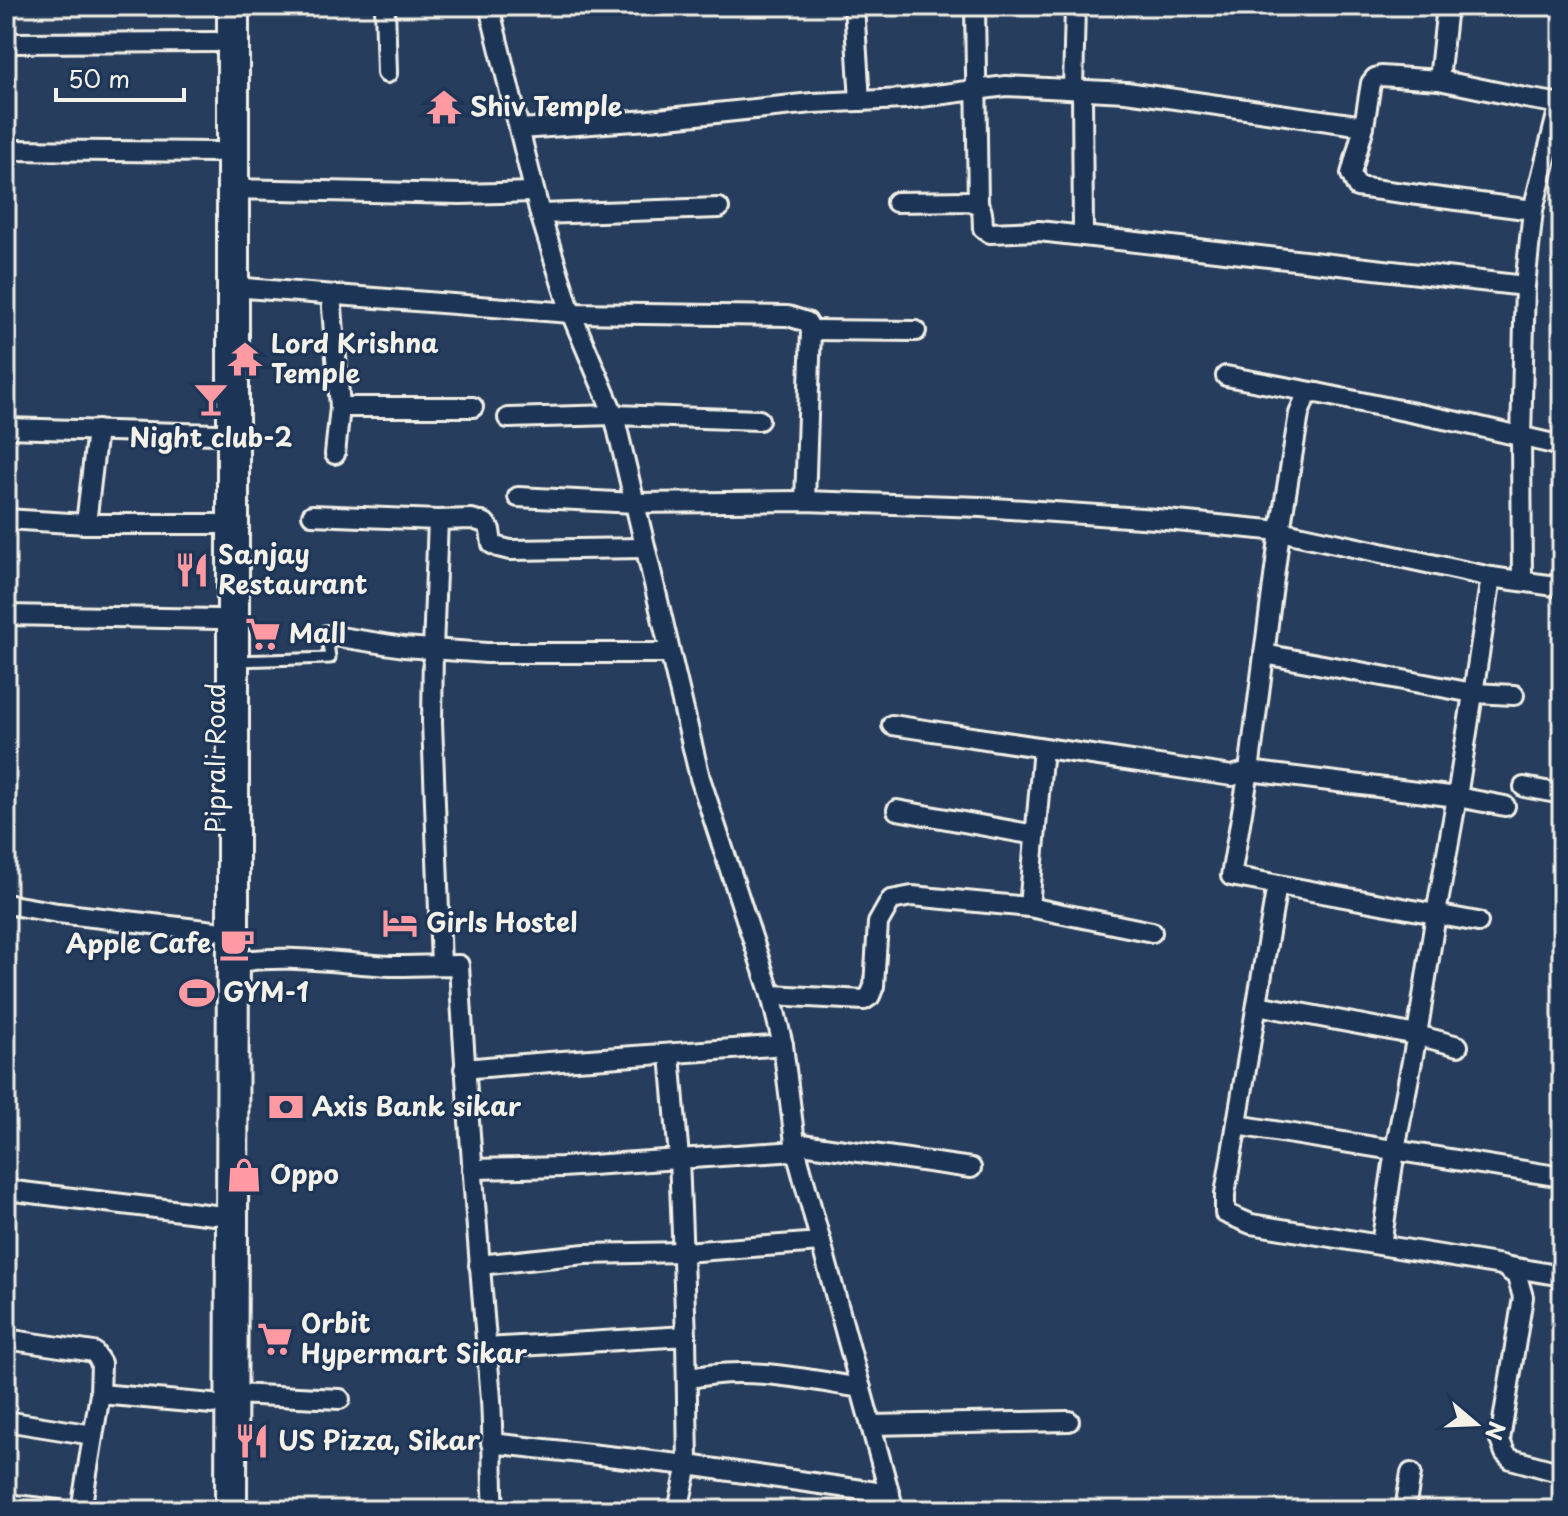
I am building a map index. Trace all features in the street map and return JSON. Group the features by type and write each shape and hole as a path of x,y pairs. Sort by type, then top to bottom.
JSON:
{"main road":[{"name":"Piprali Road","path":"212,1510 222,1399 214,1215 216,6"},
{"path":"231,1510 222,1399 232,963 233,6"}],"street":[{"path":"385,6 387,73"},
{"path":"489,6 533,192 571,313 614,415 700,778 771,995 783,1045 796,1147 892,1502 688,1465 491,1443"},
{"path":"854,6 860,101"},
{"path":"975,6 978,204"},
{"path":"1075,6 1083,236"},
{"path":"1439,80 1447,6"},
{"path":"6,43 216,42"},
{"path":"1522,580 1521,436 1525,286 1533,210 1561,103 1439,80 1375,78 1371,83 1351,174 1357,187 1533,210"},
{"path":"520,129 649,120 812,103 905,99 1006,86 1126,92 1364,126"},
{"path":"6,150 215,152"},
{"path":"233,189 460,194 533,192"},
{"path":"896,202 969,201 982,209 983,228 990,233 1039,231 1525,286"},
{"path":"540,214 719,208"},
{"path":"232,287 571,313 788,316 807,322 811,330 805,501"},
{"path":"331,295 340,407 335,454"},
{"path":"811,330 916,331"},
{"path":"1226,376 1562,446"},
{"path":"1317,393 1306,395 1299,414 1280,531 1249,771 1231,876 1478,922"},
{"path":"340,407 473,407"},
{"path":"508,418 614,415 759,420"},
{"path":"6,428 217,434"},
{"path":"86,524 97,430"},
{"path":"518,497 635,503 805,501 981,507 1156,519 1280,531 1491,577 1562,587"},
{"path":"312,515 472,519 485,523 490,530 492,544 510,550 645,548"},
{"path":"6,519 86,524 217,524"},
{"path":"438,520 432,722 441,965"},
{"path":"1381,1245 1491,577"},
{"path":"6,615 217,619"},
{"path":"327,635 404,647 487,653 670,653"},
{"path":"1264,654 1473,693 1514,695"},
{"path":"892,725 1232,776 1249,771 1457,797 1505,806"},
{"path":"1029,907 1043,748"},
{"path":"1524,787 1562,794"},
{"path":"897,810 1035,835"},
{"path":"1277,885 1225,1194 1225,1213 1251,1224 1562,1276"},
{"path":"771,995 864,1000 870,996 874,986 878,923 891,900 912,896 1029,907 1152,932"},
{"path":"6,904 214,931"},
{"path":"232,963 256,958 286,958 391,966 459,965 464,1069 491,1390 494,1510"},
{"path":"1257,1005 1417,1035 1458,1046"},
{"path":"464,1069 783,1045"},
{"path":"670,1055 684,1252 687,1379 688,1465 678,1510"},
{"path":"1237,1125 1562,1177"},
{"path":"472,1169 562,1167 796,1147 971,1168"},
{"path":"6,1190 214,1215"},
{"path":"479,1265 585,1254 684,1252 821,1242"},
{"path":"1502,1265 1517,1276 1523,1297 1500,1440 1511,1459 1562,1473"},
{"path":"486,1348 686,1336"},
{"path":"6,1339 94,1352 101,1363 100,1394 81,1510"},
{"path":"687,1379 706,1374 751,1373 861,1388"},
{"path":"100,1394 222,1399 340,1399"},
{"path":"6,1421 93,1435"},
{"path":"872,1425 1069,1421"},
{"path":"1405,1510 1411,1473"},
{"path":"6,1504 59,1510"}],"lane":[{"path":"233,662 330,658 327,635"}],"place":[{"name":"Shiv Temple","path":"444,107"},
{"name":"Lord Krishna Temple","path":"245,359"},
{"name":"Night club-2","path":"211,399"},
{"name":"Sanjay Restaurant","path":"192,570"},
{"name":"Mall","path":"263,634"},
{"name":"Girls Hostel","path":"400,923"},
{"name":"Apple Cafe","path":"237,944"},
{"name":"GYM-1","path":"197,993"},
{"name":"Axis Bank sikar","path":"286,1107"},
{"name":"Oppo","path":"244,1175"},
{"name":"Orbit Hypermart Sikar","path":"275,1339"},
{"name":"US Pizza, Sikar","path":"252,1441"}]}
